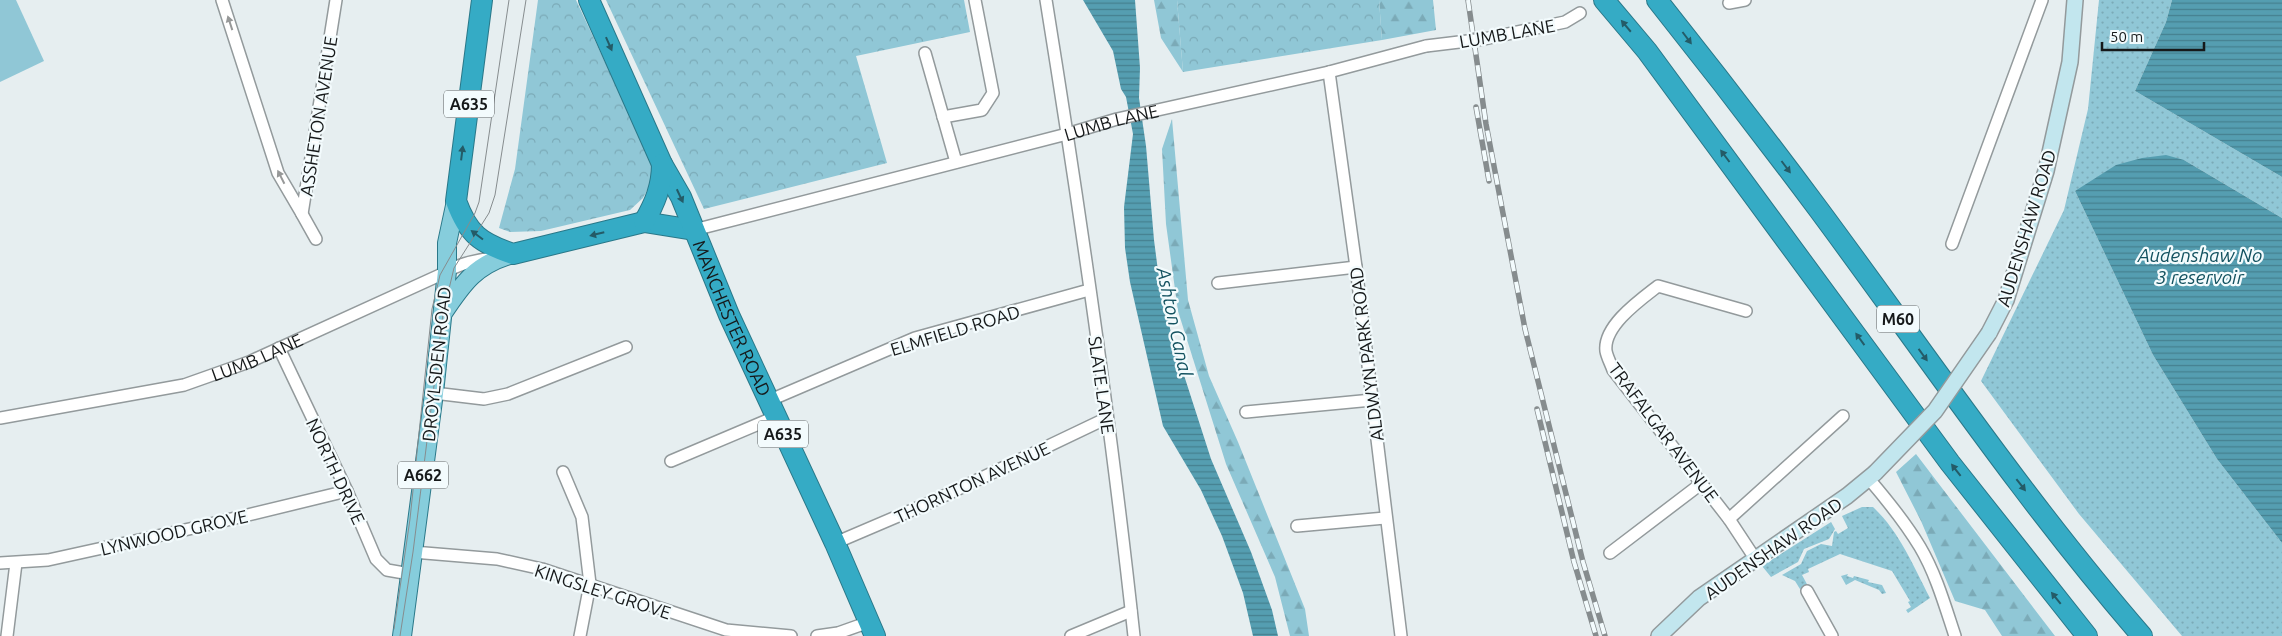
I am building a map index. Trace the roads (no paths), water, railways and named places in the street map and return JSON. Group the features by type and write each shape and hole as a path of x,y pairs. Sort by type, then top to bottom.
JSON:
{"highway":[{"name":"MANCHESTER ROAD","path":"589,0 662,164 681,197 729,315 835,543 872,629"},
{"name":"M60","path":"1604,0 1647,51 1950,463 2086,636"},
{"name":"M60","path":"1657,0 1819,210 1988,443 2055,530 2142,636"},
{"name":"A635","path":"456,201 483,2"},
{"name":"A635","path":"644,222 653,206 662,182 662,164"},
{"path":"456,201 467,227 475,235 507,256"},
{"name":"LUMB LANE","path":"507,256 644,222 694,230"}],"main road":[{"name":"AUDENSHAW ROAD","path":"1659,636 1699,598 1847,496 1872,476 1935,411 1989,333 2006,300 2046,171 2070,62 2075,0"},
{"name":"A635","path":"446,271 450,222 456,201"},
{"name":"LUMB LANE","path":"443,314 471,275 507,256"},
{"name":"DROYLSDEN ROAD","path":"402,636 434,392 446,271"}],"street":[{"name":"ASSHETON AVENUE","path":"222,0 278,173 302,214"},
{"name":"ASSHETON AVENUE","path":"302,214 336,0"},
{"path":"943,118 982,110 993,93 975,0"},
{"name":"SLATE LANE","path":"1046,0 1108,418 1134,636"},
{"path":"1729,3 1745,0"},
{"path":"1952,244 2042,0"},
{"name":"LUMB LANE","path":"694,230 1067,134 1118,119 1329,72 1426,46 1484,39 1565,22 1580,13"},
{"path":"925,54 956,162"},
{"name":"ALDWYN PARK ROAD","path":"1329,72 1356,267 1385,518 1401,636"},
{"path":"302,214 316,239"},
{"name":"LUMB LANE","path":"0,418 184,385 250,362 446,271 477,260 507,256"},
{"path":"1218,283 1356,267"},
{"name":"TRAFALGAR AVENUE","path":"1746,311 1658,286 1637,302 1609,331 1606,351 1614,370 1729,518 1756,560"},
{"name":"ELMFIELD ROAD","path":"671,461 915,338 1089,290"},
{"path":"434,392 484,399 508,394 626,347"},
{"name":"NORTH DRIVE","path":"279,348 376,559 387,570 410,574"},
{"path":"1246,412 1372,400"},
{"path":"1729,518 1843,416"},
{"name":"THORNTON AVENUE","path":"835,543 931,502 1108,418"},
{"path":"563,472 582,517 590,584 580,636"},
{"path":"1872,476 1920,548 1939,588 1955,636"},
{"path":"1610,553 1702,483"},
{"name":"LYNWOOD GROVE","path":"0,563 16,563 67,556 346,491"},
{"path":"1297,526 1385,518"},
{"name":"KINGSLEY GROVE","path":"414,552 497,559 542,569 726,630 791,636"},
{"path":"7,636 16,563"},
{"path":"1807,591 1832,636"},
{"path":"1071,636 1131,610"},
{"path":"817,636 872,629"}],"water":[{"path":"1083,0 1135,0 1140,68 1139,98 1146,146 1154,240 1158,271 1172,338 1211,459 1251,552 1272,610 1278,636 1253,636 1243,593 1222,536 1201,490 1163,426 1130,282 1125,248 1124,207 1133,134 1126,97 1121,89 1113,51"},
{"path":"2172,0 2282,0 2282,177 2135,91 2166,22"},
{"name":"Audenshaw No 3 reservoir","path":"2166,155 2184,160 2282,218 2282,543 2217,459 2153,355 2075,191 2116,165 2142,158"}],"tram line":[{"path":"394,629 410,519 432,309 440,275 475,213 479,202 509,0"},
{"path":"400,636 413,552 443,314 454,268 489,213 495,195 526,0"}],"railway":[{"path":"1468,0 1486,124 1525,329 1583,562 1605,636"},
{"path":"1476,107 1489,181"},
{"path":"1537,409 1574,562 1596,636"}],"water label":[{"name":"Ashton Canal","path":"1175,322"}]}
